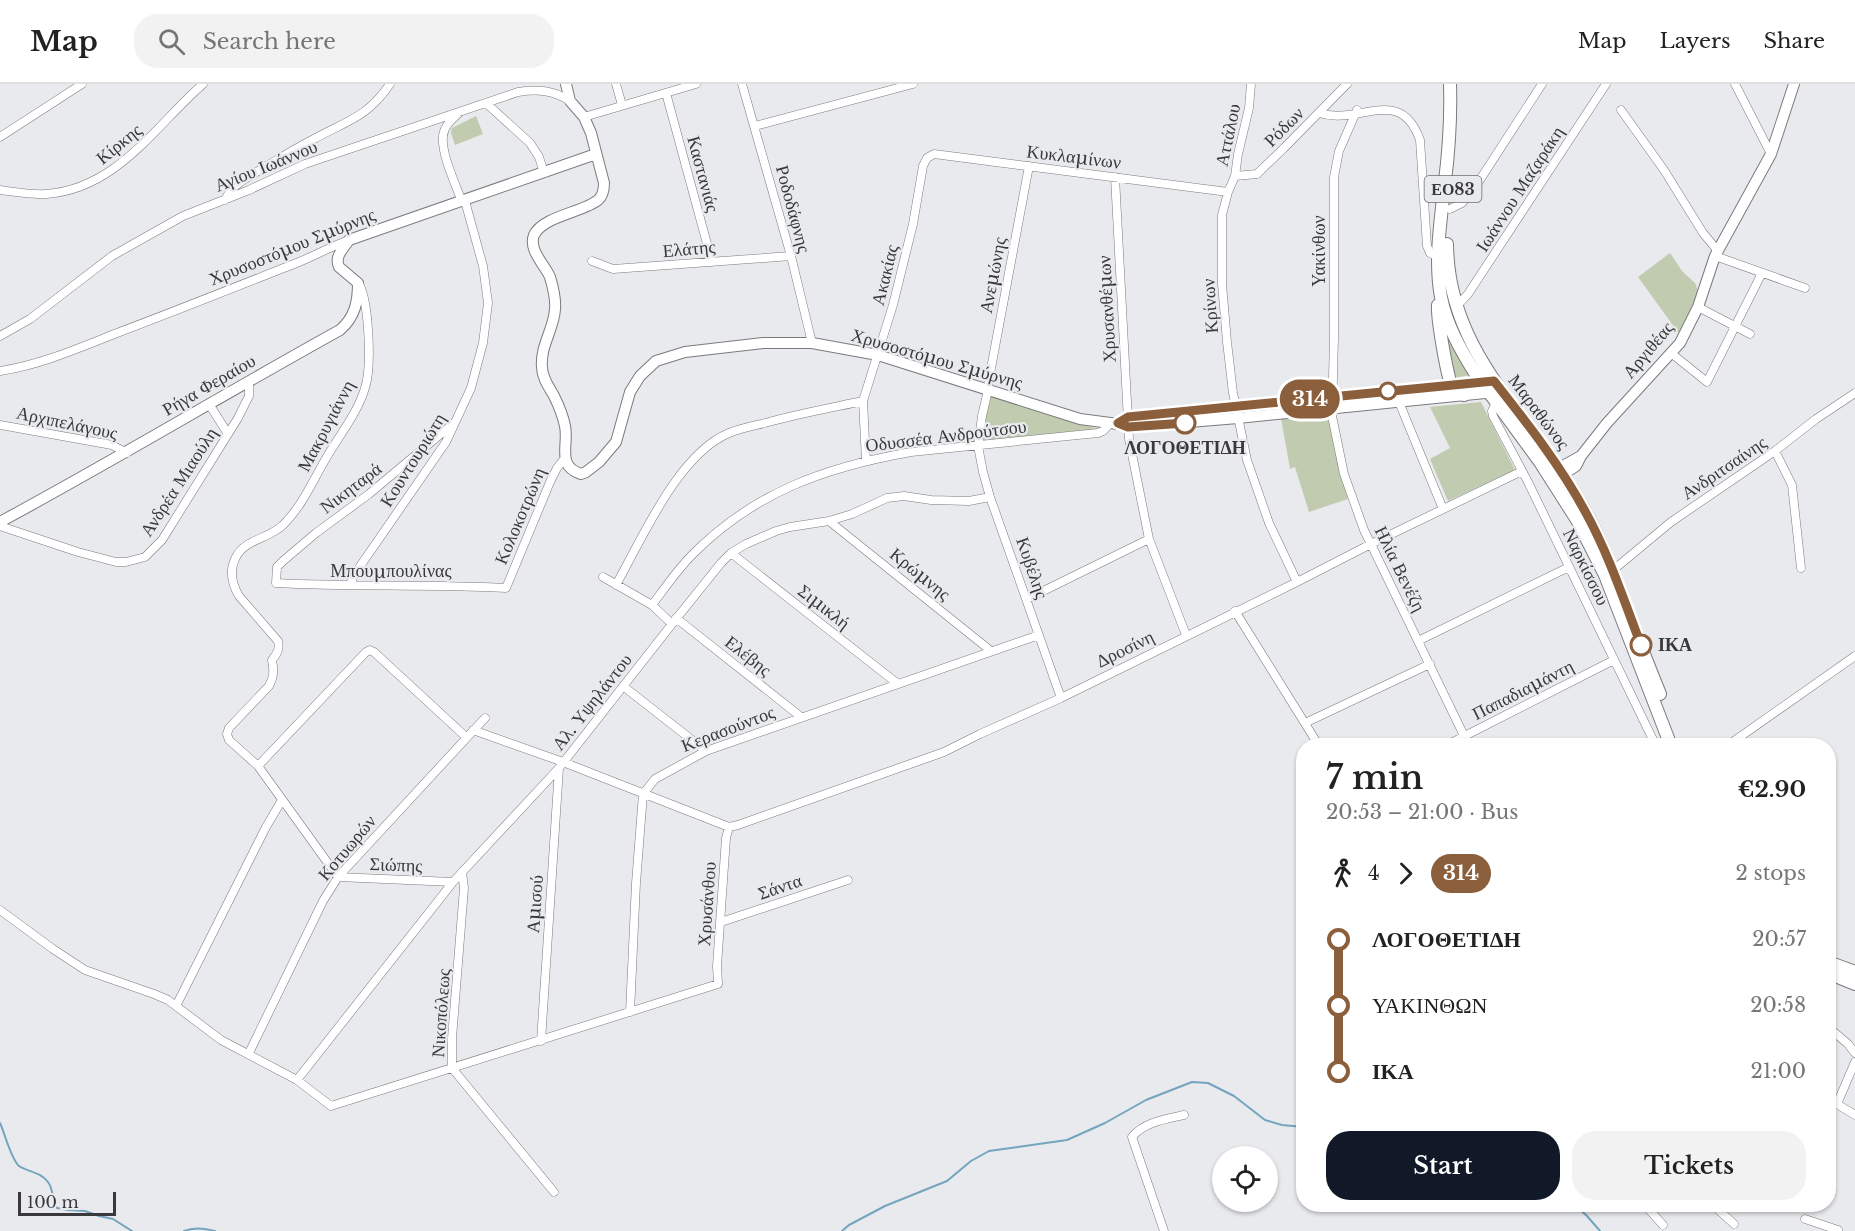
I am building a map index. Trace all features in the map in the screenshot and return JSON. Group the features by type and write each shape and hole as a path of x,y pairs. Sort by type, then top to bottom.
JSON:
{"main road":[{"name":"Μαραθώνος","path":"1450,84 1449,149 1440,226 1439,257 1441,297 1451,328 1465,357 1492,387 1591,522 1677,738"},
{"name":"Μαραθώνος","path":"1458,84 1457,148 1447,259 1450,284 1461,324 1492,387 1497,403 1556,474 1605,575 1668,738"},
{"path":"1440,286 1437,309 1451,385 1456,392 1464,395"},
{"path":"1836,965 1855,972"},
{"path":"1836,976 1855,984"}],"street":[{"path":"0,137 82,84"},
{"name":"Κίρκης","path":"0,190 25,194 47,194 72,189 103,177 154,134 203,84"},
{"path":"224,200 235,186 248,177 372,107 390,84"},
{"path":"565,458 565,427 559,406 542,369 543,347 555,311 555,299 549,276 535,251 533,238 535,233 545,225 592,204 601,196 604,183 591,133 584,117 570,101 566,84"},
{"path":"616,84 622,105"},
{"path":"584,117 696,84"},
{"name":"Ροδοδάφνης","path":"742,84 791,256 812,343"},
{"path":"755,126 913,84"},
{"name":"Αττάλου","path":"1228,192 1235,176 1249,108 1251,84"},
{"name":"Ρόδων","path":"1235,176 1257,174 1347,84"},
{"path":"1450,208 1462,203 1474,189 1542,84"},
{"name":"Ιωάννου Μαζαράκη","path":"1456,307 1468,294 1606,84"},
{"path":"1735,84 1771,154"},
{"name":"Αργιθέας","path":"1556,474 1576,466 1607,423 1683,337 1698,307 1717,254 1771,154 1794,84"},
{"name":"Αγίου Ιωάννου","path":"0,336 30,319 112,256 133,243 183,216 305,164 518,92 533,90 551,92 560,94 570,101"},
{"name":"Καστανιάς","path":"666,93 712,262"},
{"path":"486,103 530,143 539,157 544,173"},
{"path":"1319,113 1330,116 1383,104 1397,107 1409,114 1420,140 1426,246 1430,253 1439,257"},
{"name":"Υακίνθων","path":"1333,397 1334,177 1339,151 1357,110"},
{"path":"1621,110 1664,170 1717,254 1805,288"},
{"name":"Κουντουριώτη","path":"350,585 354,575 446,442 471,388 477,366 486,327 488,303 483,266 445,150 443,137 448,125 460,112"},
{"name":"Χρυσοστόμου Σμύρνης","path":"0,371 32,365 312,257 349,240 596,154"},
{"name":"Κυκλαμίνων","path":"923,166 927,158 934,154 1228,192"},
{"name":"Ακακίας","path":"866,460 863,401 893,305 913,224 923,166"},
{"name":"Ανεμώνης","path":"978,446 1029,166"},
{"name":"Χρυσανθέμων","path":"1115,177 1122,426 1149,539 1186,636"},
{"name":"Κρίνων","path":"1228,192 1222,215 1222,285 1235,406 1247,460 1263,509 1297,582"},
{"path":"349,240 339,255 337,263 358,283"},
{"name":"Ελάτης","path":"592,261 613,269 791,256"},
{"path":"1671,353 1707,382 1762,273"},
{"name":"Ρήγα Φεραίου","path":"0,524 345,326 356,308 358,283"},
{"name":"Μακρυγιάννη","path":"258,766 229,740 227,734 228,730 269,686 274,673 272,660 278,654 279,647 278,641 234,588 233,565 240,552 250,543 284,524 306,493 360,402 368,372 367,321 363,292 358,283"},
{"path":"1698,307 1750,334"},
{"name":"Χρυσοστόμου Σμύρνης","path":"565,458 569,467 581,474 599,462 616,441 630,392 647,368 656,361 695,351 763,343 812,343 878,355 1080,419 1122,426 1238,418 1400,402 1464,395 1492,387"},
{"name":"Ανδρέα Μιαούλη","path":"0,524 78,552 116,562 145,557 162,540 228,434 249,396 249,381"},
{"name":"Χρυσοστόμου Σμύρνης","path":"1122,426 1235,406 1451,385 1492,387"},
{"name":"Ανδριτσαίνης","path":"1612,571 1671,522 1855,393"},
{"name":"Ηλία Βενέζη","path":"1333,397 1332,409 1336,439 1356,511 1464,736"},
{"path":"616,585 670,488 716,440 741,429 798,414 863,401"},
{"path":"1400,402 1443,509"},
{"name":"Ναρκίσσου","path":"1497,403 1492,411 1493,416 1652,738"},
{"path":"209,404 228,434"},
{"name":"Νικηταρά","path":"276,583 278,567 283,561 316,533 369,494 455,422"},
{"name":"Αρχιπελάγους","path":"0,425 112,445 127,453"},
{"name":"Οδυσσέα Ανδρούτσου","path":"652,605 677,571 704,544 754,506 791,485 866,460 911,452 1098,433 1122,426"},
{"name":"Κυβέλης","path":"978,446 990,497 1061,698"},
{"path":"1775,451 1792,485 1801,568"},
{"name":"Κολοκοτρώνη","path":"506,588 550,482 565,458"},
{"name":"Δροσίνη","path":"729,826 747,823 924,760 1061,698 1522,471"},
{"name":"Αλ. Υψηλάντου","path":"299,1078 453,882 561,765 674,621 732,553 746,544 783,529 829,521 895,496 952,501 990,497"},
{"name":"Κρώμνης","path":"829,521 991,651"},
{"path":"1027,599 1149,539"},
{"name":"Σιμικλή","path":"732,553 898,684"},
{"path":"1418,641 1569,567"},
{"name":"Ελέβης","path":"603,578 652,605 801,717"},
{"name":"Μπουμπουλίνας","path":"276,583 506,588"},
{"path":"1235,611 1314,738"},
{"name":"Κερασούντος","path":"643,794 655,779 706,751 1039,635"},
{"path":"338,877 258,766 370,650 466,737"},
{"path":"1737,738 1855,656"},
{"name":"Παπαδιαμάντη","path":"1460,738 1614,660"},
{"path":"1305,723 1430,664"},
{"path":"623,687 706,751"},
{"name":"Κοτυωρών","path":"249,1053 323,902 338,877 485,718"},
{"path":"473,730 561,765 729,826"},
{"name":"Αμισού","path":"541,1041 561,765"},
{"path":"0,910 85,970 154,994 176,1006 211,1034 299,1078 331,1106 630,1012 643,794"},
{"path":"176,1006 266,827 282,800"},
{"name":"Χρυσάνθου","path":"630,1012 718,984 717,966 726,838 729,826"},
{"name":"Νικοπόλεως","path":"462,872 464,888 452,1038 452,1068 554,1192"},
{"name":"Σιώπης","path":"338,877 453,882"},
{"name":"Σάντα","path":"721,922 848,880"},
{"path":"1836,1034 1855,1053"},
{"path":"1836,1097 1855,1062"},
{"path":"1836,1105 1855,1115"},
{"path":"1164,1231 1132,1137 1146,1125 1184,1115"},
{"path":"1651,1212 1663,1225"},
{"path":"1721,1212 1734,1224"},
{"path":"1805,1219 1838,1231"}],"green space":[{"path":"476,116 483,134 455,145 451,133 452,128"},
{"path":"1670,253 1682,271 1695,283 1698,291 1680,335 1638,277"},
{"path":"1453,343 1471,375 1453,378 1448,344"},
{"path":"991,396 1098,429 980,441"},
{"path":"1481,402 1515,470 1448,501 1430,459 1450,448 1430,407"},
{"path":"1328,412 1335,452 1348,499 1309,512 1295,467 1290,469 1281,418"}],"waterway":[{"path":"842,1231 885,1206 947,1181 971,1161 989,1151 1067,1140 1105,1123 1146,1100 1192,1082 1208,1083 1234,1096 1265,1120 1296,1126"},
{"path":"0,1123 16,1163 48,1182 57,1208 85,1211 113,1219 132,1231"},
{"path":"1583,1212 1600,1231"},
{"path":"184,1231 199,1228 215,1231"}],"bus line":[{"name":"314","path":"1185,423 1128,427 1118,423 1128,417 1494,381 1572,487 1587,513 1641,645"}],"place":[{"name":"ΛΟΓΟΘΕΤΙΔΗ","path":"1185,423"},
{"name":"ΙΚΑ","path":"1641,645"}]}
